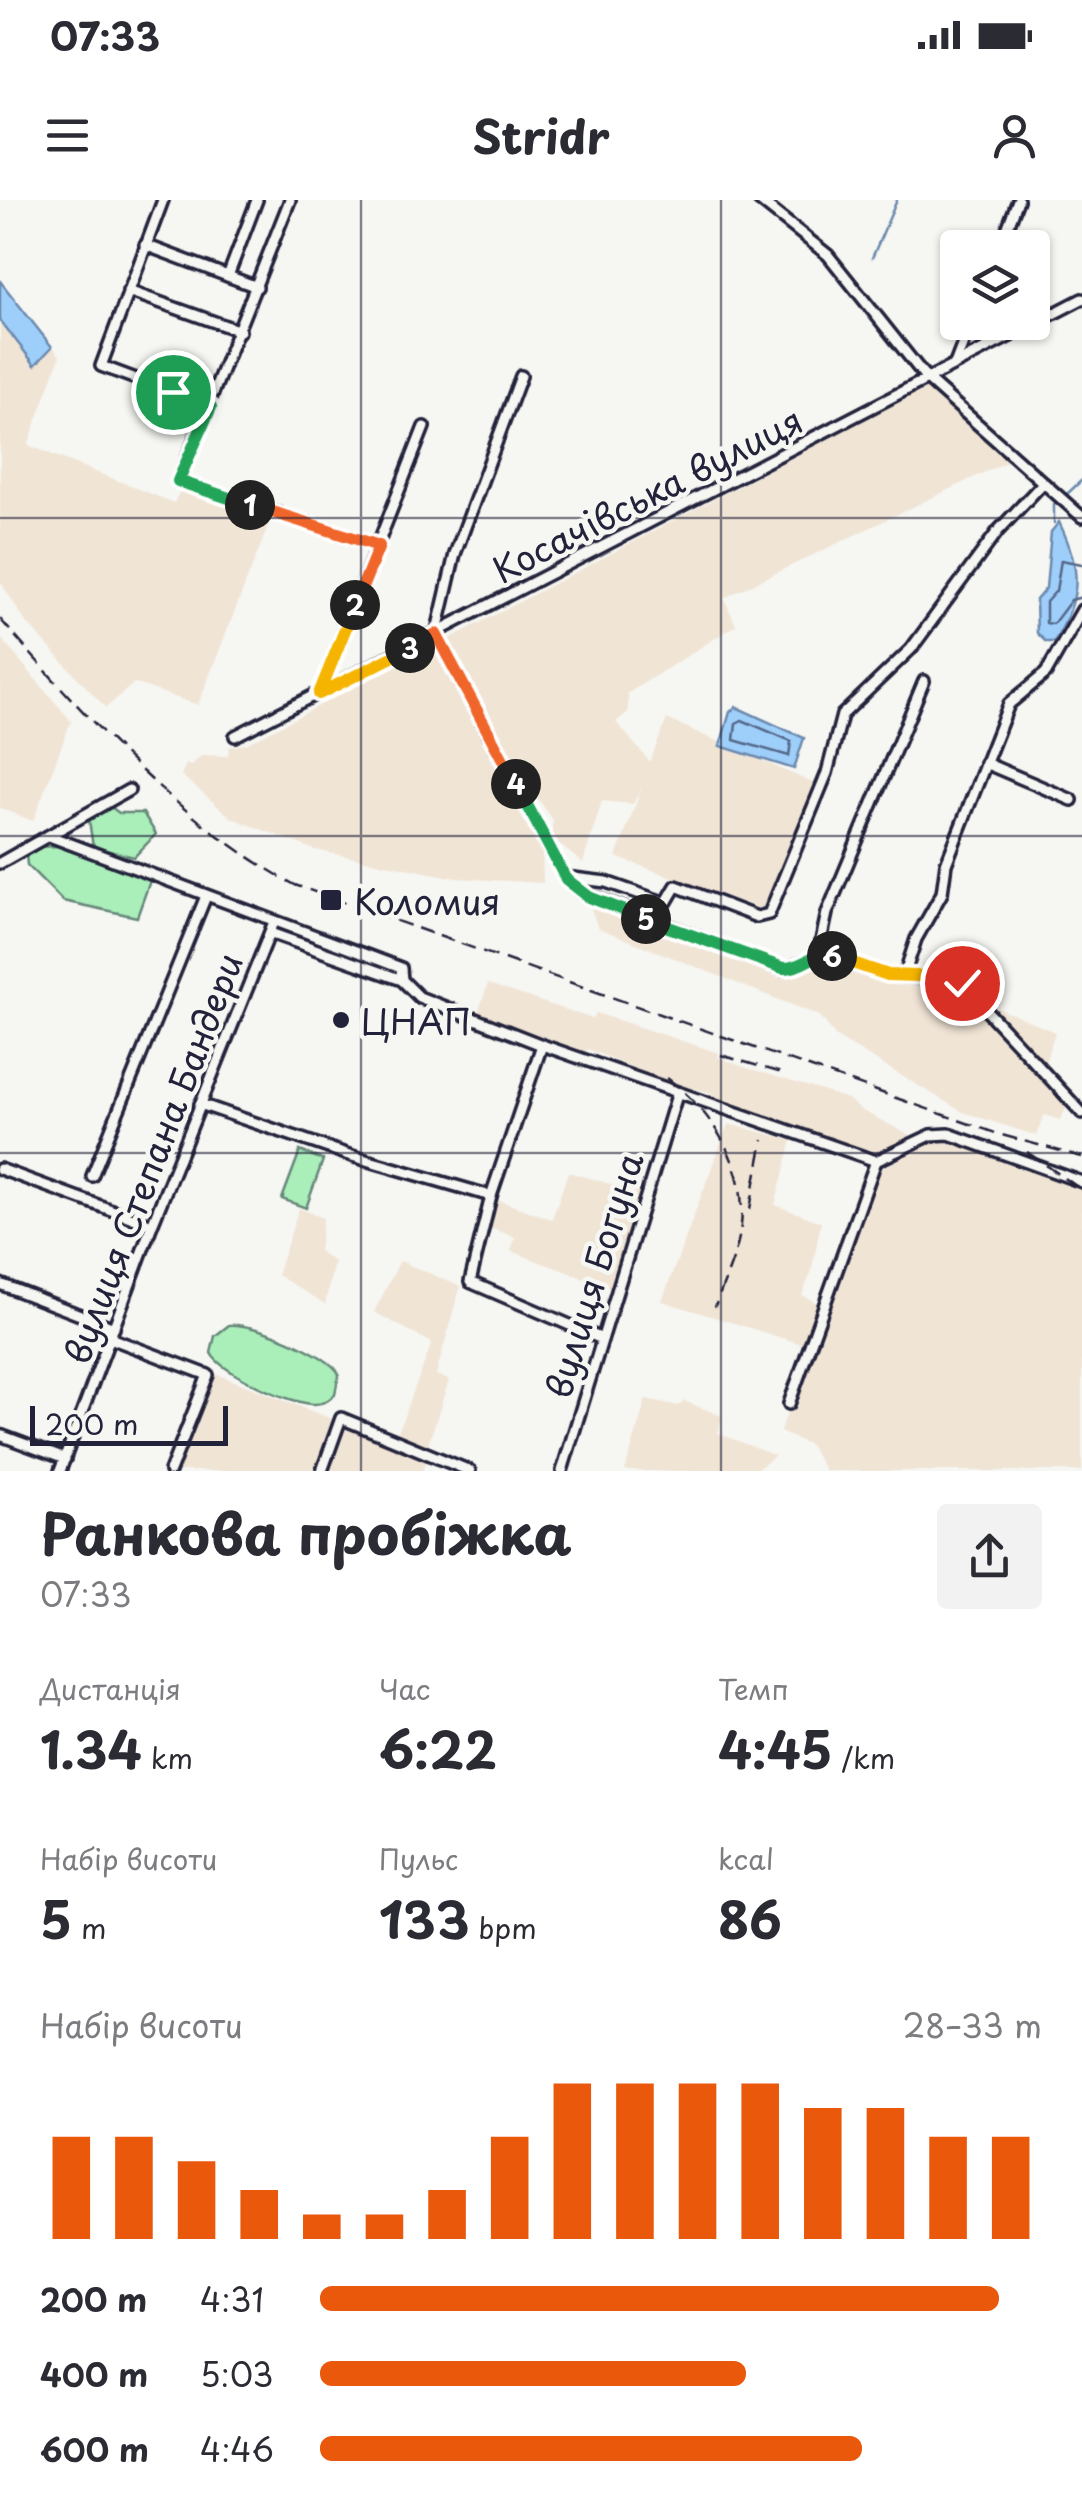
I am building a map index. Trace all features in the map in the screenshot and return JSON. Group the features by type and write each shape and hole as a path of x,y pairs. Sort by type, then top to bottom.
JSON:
{"street":[{"path":"163,200 101,366 211,407"},
{"path":"228,276 257,200"},
{"path":"290,200 211,407 178,481 379,546"},
{"path":"759,200 828,255 928,378 1082,517"},
{"path":"1007,230 1018,200"},
{"path":"145,244 257,288"},
{"path":"128,291 240,331"},
{"name":"Косачівська вулиця","path":"235,736 1082,299"},
{"path":"955,364 964,340"},
{"path":"521,376 449,572 436,634 565,878 592,899 777,967 796,967 818,954 904,976 948,977 962,983 1082,1113"},
{"path":"319,694 424,428"},
{"path":"565,878 606,882 666,904 676,886 757,917 769,914 828,774 842,715 911,650 998,532 1043,483"},
{"path":"904,976 916,939 942,893 946,864 1012,699 1046,673 1082,610"},
{"path":"818,954 827,912 924,681"},
{"path":"985,763 1072,800"},
{"path":"0,862 52,837 129,790"},
{"path":"52,837 401,968 402,980"},
{"path":"92,1176 206,896"},
{"name":"вулиця Степана Бандери","path":"60,1471 152,1225 274,922"},
{"path":"270,933 402,980 419,997 542,1045 876,1161 930,1135 949,1134 1082,1182"},
{"path":"542,1045 491,1196 470,1282 602,1339"},
{"name":"вулиця Богуна","path":"562,1471 677,1095"},
{"path":"200,1104 352,1156 491,1196"},
{"path":"789,1404 876,1161"},
{"path":"0,1169 152,1225"},
{"path":"0,1284 208,1376 170,1471"},
{"path":"322,1471 341,1418 470,1471"},
{"path":"0,1435 65,1459"}],"shaded area":[{"path":"0,282 60,356 28,445 174,503 181,489 187,489 272,516 198,705 134,683 106,708 25,621 0,581"},
{"path":"927,387 1008,461 724,598 736,625 628,693 628,712 616,722 650,762 667,719 815,784 764,910 616,857 642,787 633,804 602,801 583,863 551,838 553,820 509,757 447,640"},
{"path":"0,637 71,721 33,821 0,808"},
{"path":"433,646 542,846 543,883 456,878 315,850 232,818 181,775 186,764 191,765 202,755 228,756 229,747 246,744"},
{"path":"589,904 791,975 824,958 887,981 937,980 974,1003 981,1001 1055,1032 1043,1069 1069,1103 1060,1120 1044,1115 1037,1136 963,1112 836,1037 820,1016 598,928"},
{"path":"488,984 593,1019 596,1013 719,1053 718,1057 741,1066 848,1099 859,1109 915,1138 896,1143 881,1156 836,1147 716,1104 712,1093 666,1082 588,1049 583,1056 477,1016"},
{"path":"728,1124 792,1140 775,1205 821,1222 811,1273 802,1295 820,1305 805,1345 662,1301"},
{"path":"940,1139 1082,1187 1082,1471 825,1471 810,1445 780,1432 880,1169"},
{"path":"568,1172 642,1193 610,1288 511,1251 515,1237 490,1228 497,1200 552,1219"},
{"path":"299,1208 323,1218 319,1251 334,1262 325,1304 277,1275"},
{"path":"400,1261 460,1286 436,1375 449,1380 426,1451 396,1437 432,1343 374,1312"},
{"path":"214,1373 337,1421 318,1471 177,1471"},
{"path":"646,1399 679,1406 684,1401 722,1416 718,1433 775,1456 754,1471 625,1471"},
{"path":"343,1423 426,1460 422,1471 325,1471"}],"green space":[{"path":"111,807 119,813 143,813 156,834 134,857 93,847 89,820"},
{"path":"56,846 151,878 137,917 63,901 27,865 26,855 37,847"},
{"path":"300,1151 323,1160 306,1208 282,1199"},
{"path":"229,1325 272,1334 321,1357 339,1374 335,1394 321,1403 305,1403 228,1370 211,1353 215,1336"}],"water":[{"path":"0,281 52,347 35,365 0,320"},
{"path":"1059,522 1072,554 1076,583 1063,626 1054,642 1046,642 1037,633 1036,600 1046,588 1051,532"},
{"path":"736,707 804,738 794,769 720,746 730,712"}],"waterway":[{"path":"872,258 897,200"},
{"path":"1067,494 1082,480"},
{"path":"1054,504 1054,523"}],"railway":[{"path":"0,619 136,766 212,830 295,885 998,1134 1082,1157"},
{"path":"721,1055 785,1074"},
{"path":"667,1078 712,1124 724,1142 739,1182 741,1225 715,1307"},
{"path":"750,1209 763,1140"},
{"path":"1027,1152 1082,1190"}],"place":[{"name":"Коломия","path":"331,900"},
{"name":"ЦНАП","path":"341,1020"}],"route":[{"path":"173,392 211,407 178,481 379,546 319,694 436,634 565,878 581,892 787,969 824,954 888,975 948,977 962,983"}]}
